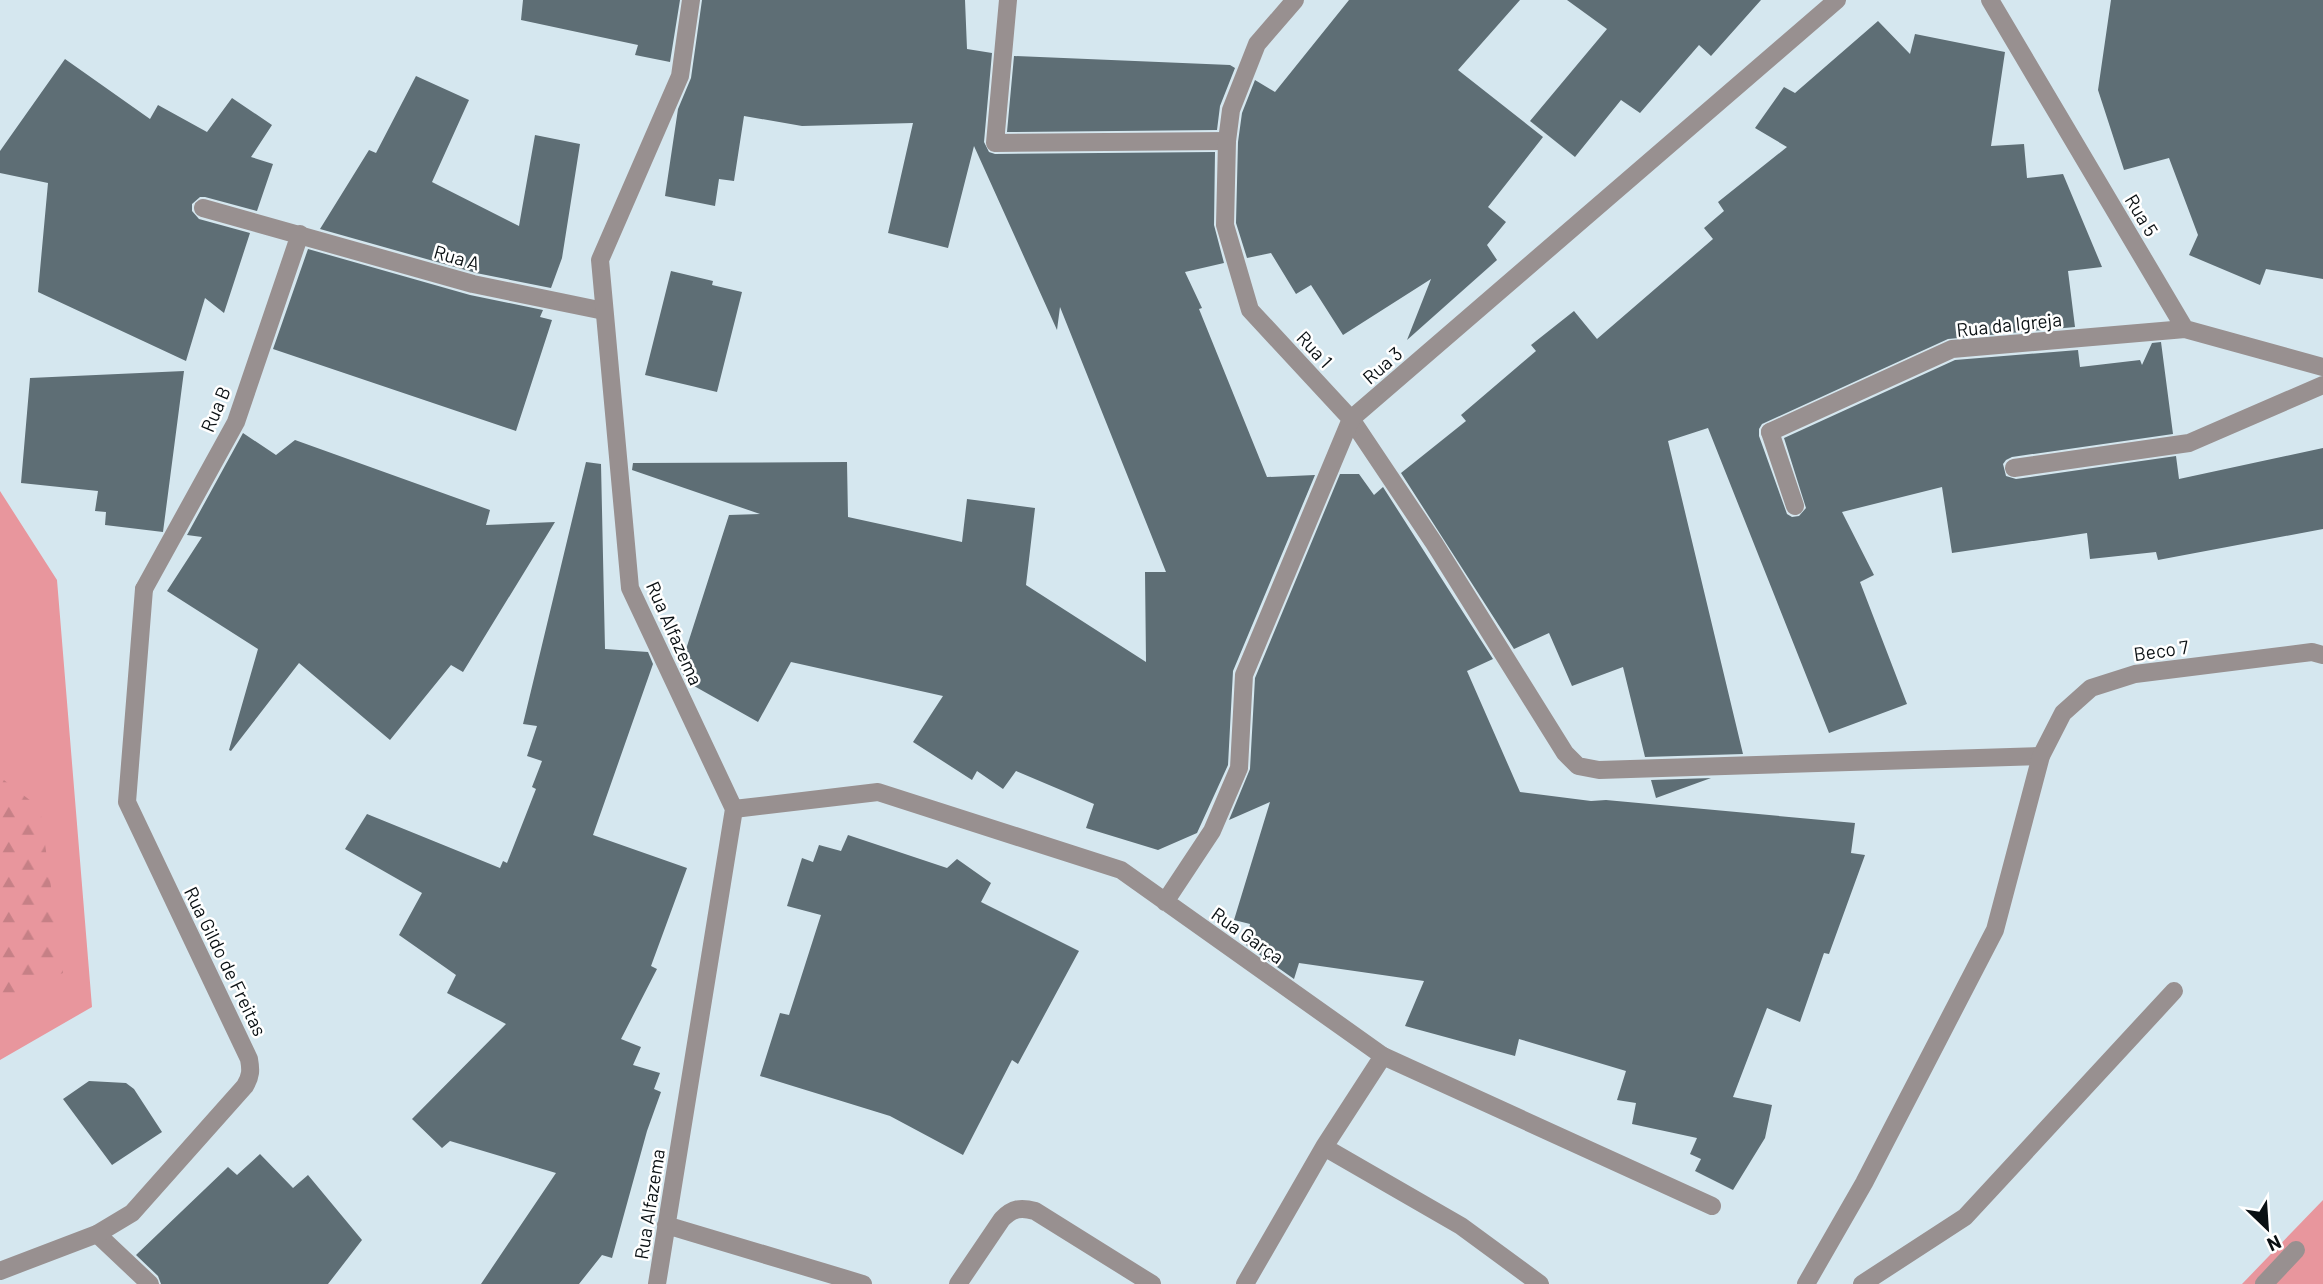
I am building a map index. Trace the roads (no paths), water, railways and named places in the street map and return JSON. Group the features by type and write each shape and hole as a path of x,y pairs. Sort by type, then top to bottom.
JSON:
{"street":[{"name":"Rua Alfazema","path":"657,1284 734,809 630,588 600,260 680,76 691,0"},
{"path":"1009,0 995,143 1227,141"},
{"name":"Rua 1","path":"1295,0 1256,44 1231,110 1227,141 1225,225 1251,310 1351,419 1434,543 1565,753 1578,766 1599,770 2041,756"},
{"name":"Rua 3","path":"1165,902 1212,831 1240,768 1244,674 1351,419 1837,0"},
{"name":"Rua 5","path":"1990,0 2185,329"},
{"name":"Rua A","path":"202,208 473,284 604,311"},
{"name":"Rua B","path":"144,589 236,422 300,234"},
{"path":"2185,329 2323,366"},
{"name":"Rua da Igreja","path":"1796,506 1770,432 1952,349 2185,329"},
{"path":"2014,468 2189,443 2323,385"},
{"name":"Rua Gildo de Freitas","path":"0,1271 97,1234 132,1213 250,1078 249,1059 127,802 144,589"},
{"name":"Beco 7","path":"1806,1284 1864,1183 1995,930 2041,756 2063,713 2091,688 2135,674 2312,652 2323,654"},
{"name":"Rua Garça","path":"734,809 878,792 1121,870 1383,1056 1712,1206"},
{"path":"1862,1284 1965,1217 2174,990"},
{"path":"1245,1284 1324,1147 1383,1056"},
{"path":"1324,1147 1461,1226 1539,1284"},
{"path":"958,1284 1002,1219 1011,1210 1023,1208 1035,1211 1152,1284"},
{"path":"666,1226 863,1284"},
{"path":"97,1234 150,1284"},
{"path":"2264,1284 2296,1250"}]}
